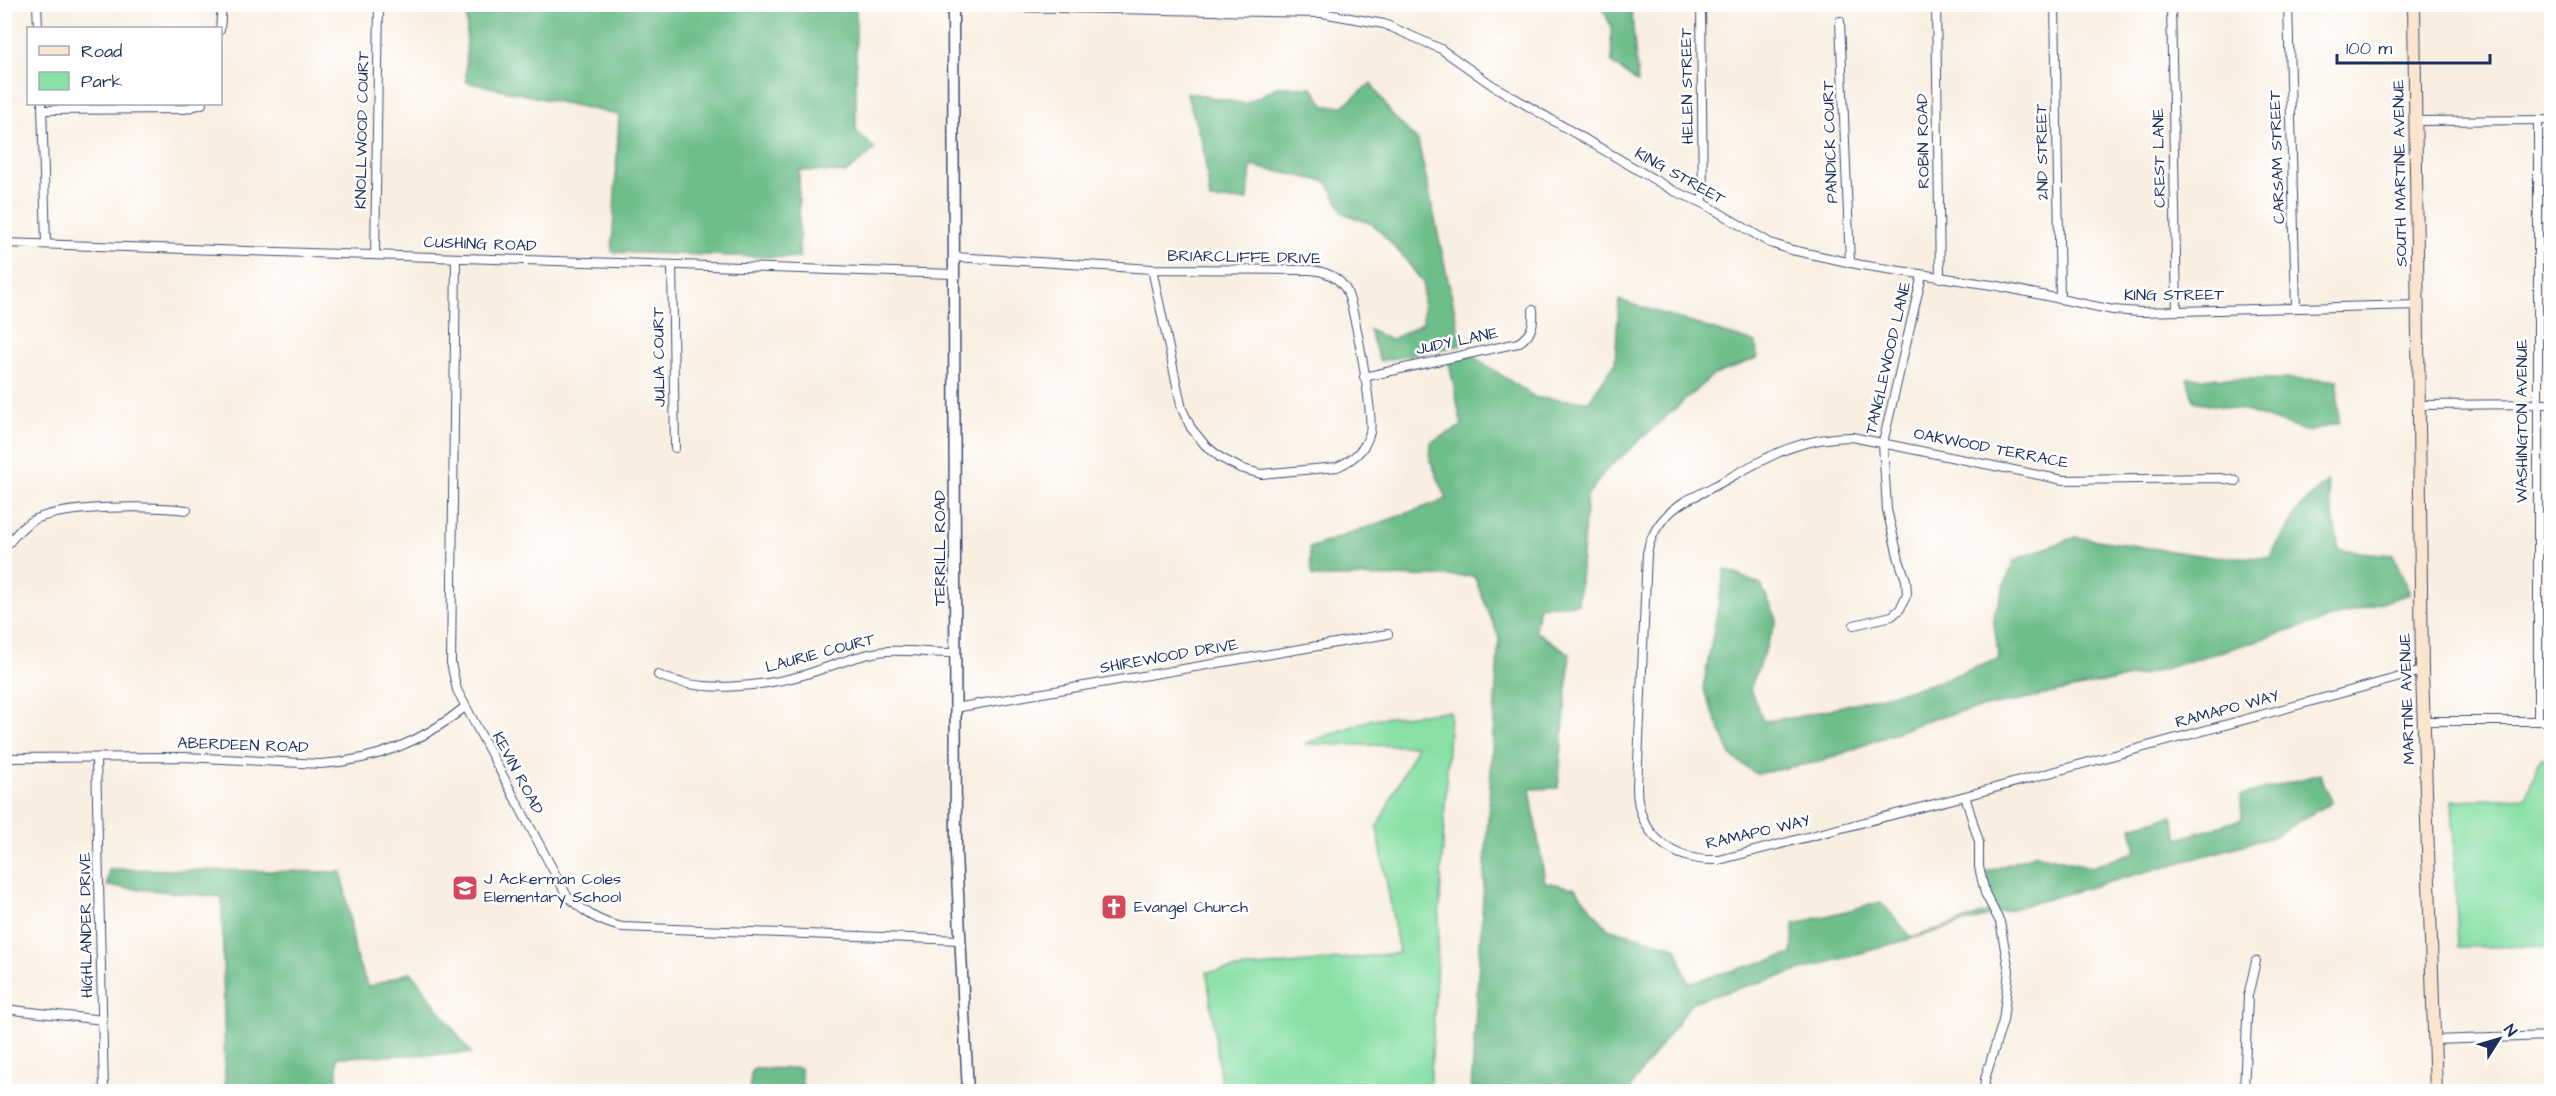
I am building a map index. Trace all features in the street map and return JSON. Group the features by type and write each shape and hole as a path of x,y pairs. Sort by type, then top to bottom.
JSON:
{"main road":[{"name":"SOUTH MARTINE AVENUE","path":"2414,4 2418,305"},
{"name":"MARTINE AVENUE","path":"2418,305 2422,671 2436,1092"}],"street":[{"path":"37,4 38,27"},
{"path":"220,27 222,4"},
{"name":"KNOLLWOOD COURT","path":"375,255 379,4"},
{"name":"HELEN STREET","path":"1701,4 1703,203"},
{"name":"ROBIN ROAD","path":"1936,4 1940,278"},
{"name":"2ND STREET","path":"2055,4 2060,299"},
{"name":"CREST LANE","path":"2171,4 2177,311"},
{"name":"CARSAM STREET","path":"2288,4 2296,308"},
{"name":"KING STREET","path":"953,5 1322,12 1384,24 1441,49 1502,90 1674,191 1703,203 1770,243 1850,263 2113,310 2140,312 2418,305"},
{"name":"TERRILL ROAD","path":"953,5 956,854 968,1092"},
{"name":"PANDICK COURT","path":"1840,21 1850,263"},
{"path":"46,244 42,107 185,109 199,105"},
{"path":"2415,121 2552,120"},
{"name":"WASHINGTON AVENUE","path":"2538,121 2538,721"},
{"name":"CUSHING ROAD","path":"4,243 954,274"},
{"name":"BRIARCLIFFE DRIVE","path":"954,256 1152,269 1310,270 1334,276 1349,295 1372,421 1371,431 1362,450 1347,463 1325,469 1261,474 1230,464 1212,452 1199,438 1182,409 1152,269"},
{"name":"KEVIN ROAD","path":"456,258 450,663 457,690 562,888 580,909 613,925 960,940"},
{"name":"JULIA COURT","path":"672,265 675,448"},
{"name":"TANGLEWOOD LANE","path":"1854,625 1892,616 1900,609 1908,594 1887,510 1883,443 1922,275"},
{"name":"JUDY LANE","path":"1364,377 1518,343 1531,332 1534,324 1533,310"},
{"path":"2419,405 2552,404"},
{"name":"RAMAPO WAY","path":"1883,443 1852,436 1814,439 1801,443 1772,455 1685,501 1672,509 1658,526 1647,553 1638,801 1645,822 1663,845 1676,853 1704,861 1719,860 1965,796 2422,671"},
{"name":"OAKWOOD TERRACE","path":"1883,443 2063,480 2220,478 2236,481"},
{"path":"4,549 14,536 30,522 50,514 80,510 166,507 187,510"},
{"name":"SHIREWOOD DRIVE","path":"955,708 1388,634"},
{"name":"LAURIE COURT","path":"658,675 673,682 737,687 774,682 857,657 886,651 955,653"},
{"name":"ABERDEEN ROAD","path":"4,758 344,762 366,758 409,744 439,727 465,706"},
{"path":"2425,721 2552,721"},
{"name":"HIGHLANDER DRIVE","path":"96,758 104,1092"},
{"path":"1965,796 1979,842 1979,867 1985,893 2000,922 2010,970 2003,1021 1984,1079 1984,1092"},
{"path":"2244,1092 2248,996 2256,961"},
{"path":"4,1009 103,1020"},
{"path":"2434,1040 2552,1036"}],"green space":[{"path":"467,5 856,5 856,131 875,149 846,173 799,170 799,258 612,252 619,115 466,82"},
{"path":"1601,5 1631,5 1638,83 1612,63 1611,26"},
{"path":"1371,83 1392,115 1418,141 1462,345 1380,361 1369,330 1391,340 1423,323 1423,283 1403,256 1374,225 1343,213 1328,182 1251,166 1248,200 1210,200 1203,146 1186,92 1245,104 1277,87 1312,87 1325,106 1343,106"},
{"path":"1619,300 1756,343 1757,358 1712,376 1605,471 1587,496 1578,604 1539,606 1535,631 1570,654 1558,788 1530,789 1545,882 1575,888 1607,928 1676,947 1688,983 1792,954 1794,924 1881,902 1912,938 1991,911 1979,875 2036,854 2092,867 2136,851 2131,827 2172,816 2179,839 2242,819 2241,796 2320,774 2332,802 2272,837 1692,1002 1631,1086 1630,1091 1471,1091 1499,638 1474,576 1312,577 1309,548 1447,499 1430,460 1431,442 1462,426 1448,358 1470,354 1536,398 1589,401 1615,363"},
{"path":"2187,378 2337,380 2339,423 2308,432 2246,411 2194,401"},
{"path":"2327,482 2339,550 2393,555 2410,594 2154,672 1933,718 1823,761 1756,774 1731,756 1703,688 1725,569 1761,585 1777,619 1750,689 1763,721 1798,717 1931,684 1999,659 1993,617 2014,560 2076,537 2205,556 2269,558 2301,506"},
{"path":"1450,711 1430,1091 1222,1091 1207,972 1399,953 1377,827 1417,746 1304,744 1372,719"},
{"path":"2551,757 2551,946 2458,947 2452,800 2525,798 2541,758"},
{"path":"109,869 342,872 356,957 368,987 411,972 471,1053 337,1057 337,1091 225,1091 222,897 107,886"},
{"path":"800,1068 803,1091 749,1091 752,1069"}],"place":[{"name":"J Ackerman Coles Elementary School","path":"465,888"},
{"name":"Evangel Church","path":"1114,907"}]}
